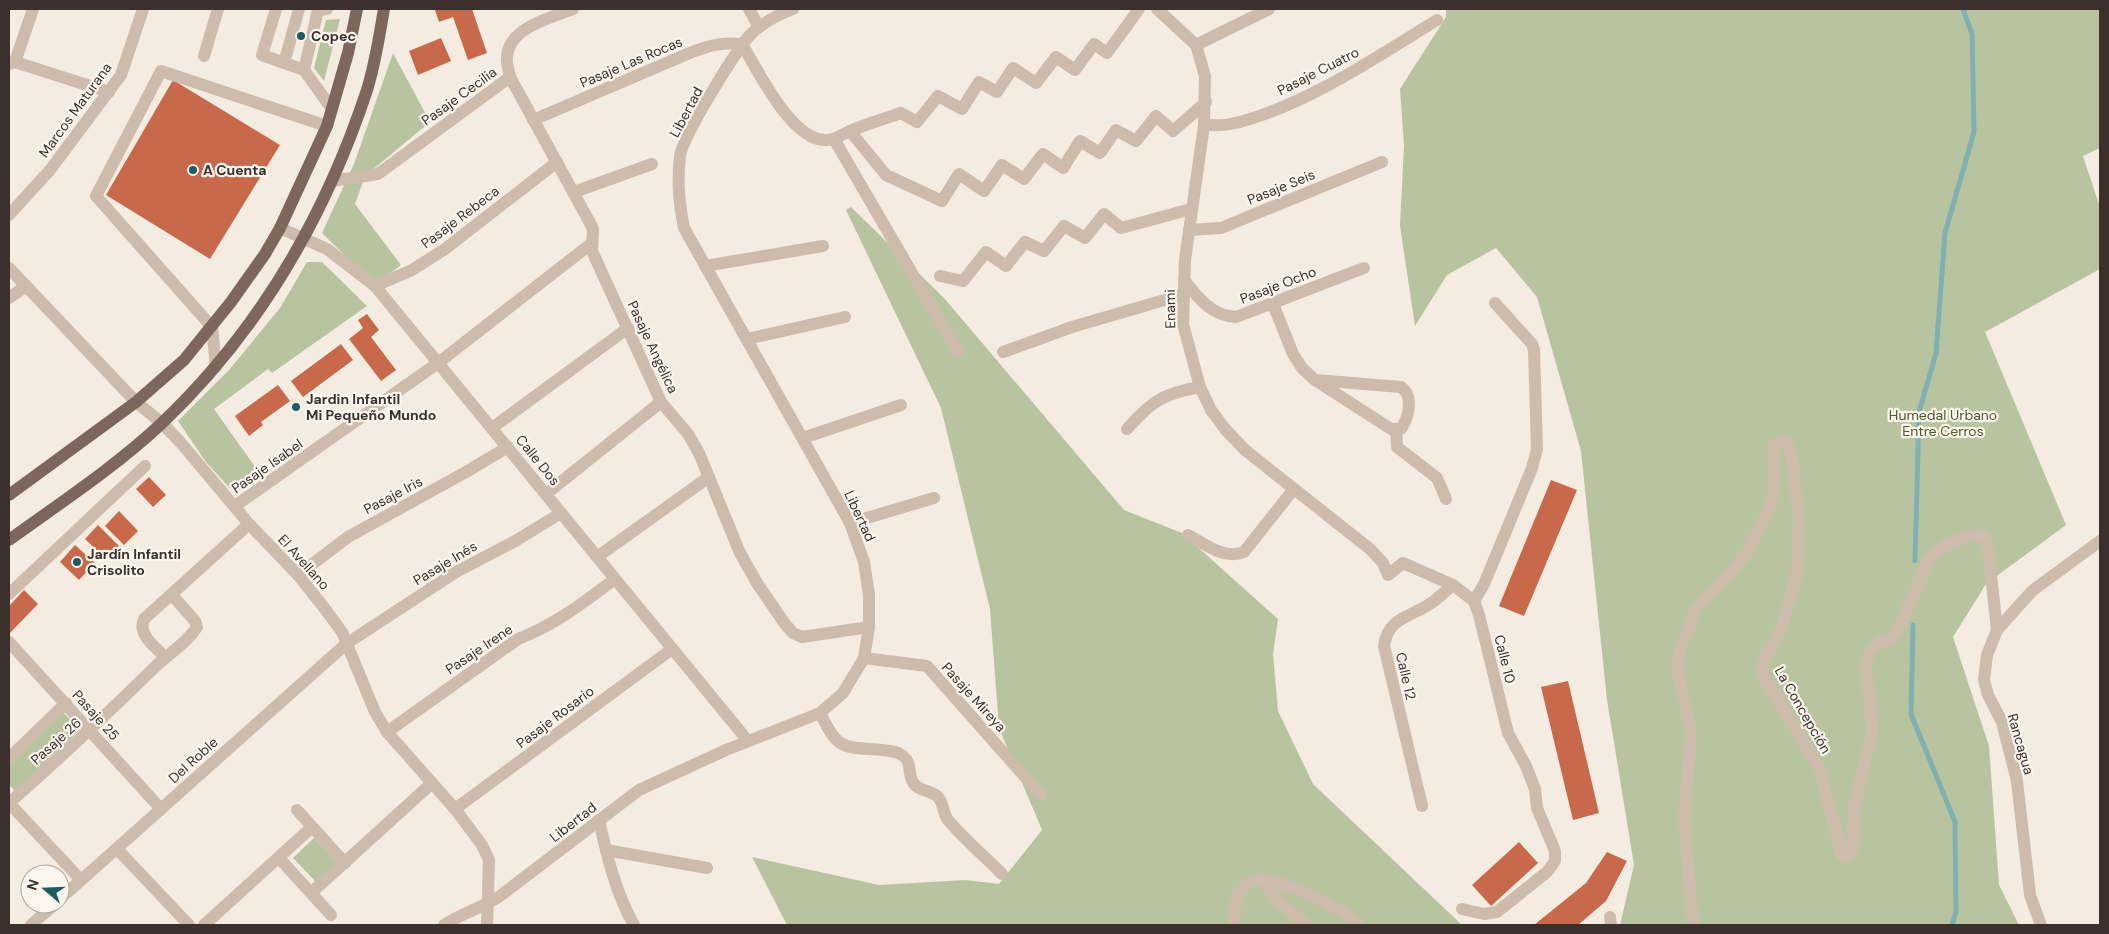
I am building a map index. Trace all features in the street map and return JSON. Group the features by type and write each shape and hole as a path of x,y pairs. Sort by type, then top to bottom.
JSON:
{"main road":[{"path":"9,495 136,402 184,360 212,327 265,254 280,228 327,126 348,53 357,9"},
{"path":"9,540 138,445 216,367 235,343 271,292 304,239 332,182 366,93 384,9"}],"street":[{"path":"33,9 12,63 109,92"},
{"name":"Marcos Maturana","path":"9,215 50,170 121,74 143,9"},
{"path":"204,56 218,9"},
{"path":"276,9 262,55 304,70 332,109"},
{"path":"284,63 299,9"},
{"path":"304,70 319,9"},
{"name":"Pasaje Cecilia","path":"332,182 378,174 510,77 507,58 509,48 517,35 532,26 573,9"},
{"path":"750,9 759,27"},
{"name":"Libertad","path":"444,925 459,915 486,905 639,790 655,781 748,741 820,713 843,692 864,658 869,627 869,596 864,562 850,523 684,228 678,194 681,154 689,132 742,44 759,27 793,9"},
{"path":"742,44 770,92 790,119 798,127 815,138 824,140 834,139 850,131 901,113 917,122 938,96 962,109 979,82 997,92 1013,68 1036,83 1056,57 1076,70 1094,44 1107,53 1139,9"},
{"name":"Enami","path":"1157,9 1196,45 1206,76 1204,125 1191,210 1184,280 1183,324 1200,387 1211,410 1225,429 1245,450 1370,550 1383,563 1388,575 1403,563 1453,585"},
{"path":"1196,45 1269,9"},
{"name":"Pasaje Cuatro","path":"1204,125 1230,125 1276,109 1323,87 1437,20"},
{"name":"Pasaje Las Rocas","path":"534,120 712,44 730,42 742,44"},
{"path":"216,367 212,327 96,196 162,71 327,126"},
{"name":"Pasaje Angélica","path":"510,77 593,229 592,251 662,402 688,434 699,453 740,553 757,583 793,633 802,637 869,627"},
{"path":"850,131 886,175 942,202 959,174 984,191 1002,165 1024,179 1042,154 1064,168 1080,141 1100,153 1116,130 1136,142 1156,116 1172,131 1206,102"},
{"path":"834,139 958,352"},
{"name":"Pasaje Rebeca","path":"375,286 412,270 445,250 557,162"},
{"name":"Pasaje Seis","path":"1189,230 1221,228 1382,162"},
{"path":"574,192 652,164"},
{"path":"940,276 963,281 986,252 1006,266 1025,242 1044,251 1064,226 1085,238 1104,214 1121,228 1191,210"},
{"name":"Calle Dos","path":"280,228 326,249 375,286 748,741"},
{"name":"Pasaje Isabel","path":"235,506 438,363 592,243"},
{"path":"705,266 823,246"},
{"name":"El Avellano","path":"9,268 136,402 162,423 249,524 298,575 342,632 375,712 387,732 455,809 482,845 488,860 487,925"},
{"name":"Pasaje Ocho","path":"1184,280 1208,307 1225,317 1236,317 1364,268"},
{"path":"9,298 26,286"},
{"path":"1003,352 1072,327 1185,294"},
{"path":"1453,585 1474,601 1484,584 1532,468 1537,449 1534,350 1532,344 1495,303"},
{"path":"1273,304 1293,354 1302,368 1315,380 1381,424 1396,430 1401,429 1408,416 1408,396 1401,387 1315,380"},
{"path":"747,339 845,317"},
{"path":"492,428 628,328"},
{"path":"1127,429 1149,405 1175,392 1200,387"},
{"path":"546,494 662,402"},
{"path":"802,438 901,405"},
{"path":"1396,430 1397,447 1437,478 1446,499"},
{"name":"La Concepción","path":"1693,925 1684,818 1691,734 1677,667 1679,653 1696,609 1741,561 1768,510 1774,491 1772,453 1776,442 1781,440 1787,443 1792,458 1799,519 1797,574 1781,629 1764,660 1762,671 1766,681 1819,767 1841,854 1846,857 1852,852 1854,808 1872,732 1866,667 1869,654 1879,642 1891,640 1898,630 1929,560 1936,551 1956,541 1977,535 1984,536 1988,547 1997,630"},
{"name":"Pasaje Iris","path":"298,575 348,536 508,447"},
{"path":"9,594 145,466"},
{"path":"597,556 709,477"},
{"path":"1188,535 1210,548 1228,554 1236,555 1244,552 1293,490"},
{"path":"850,523 934,498"},
{"name":"Pasaje Inés","path":"346,644 456,572 517,540 561,513"},
{"path":"165,657 143,633 141,626 144,620 249,524"},
{"name":"Rancagua","path":"2041,925 2030,895 2017,781 2002,722 1988,695 1984,680 1987,655 1997,630 2032,591 2100,541"},
{"name":"Pasaje Irene","path":"387,732 518,639 542,630 561,619 615,579"},
{"name":"Calle 12","path":"1422,806 1384,646 1387,632 1392,625 1430,605 1453,585"},
{"name":"Pasaje 26","path":"9,803 90,731 165,657 193,633 196,627 195,620 172,595"},
{"name":"Calle 10","path":"1462,909 1484,914 1497,912 1547,872 1555,861 1555,851 1537,808 1535,789 1526,766 1508,733 1474,601"},
{"name":"Pasaje 25","path":"9,642 161,809"},
{"name":"Del Roble","path":"70,890 118,850 161,809 346,644"},
{"name":"Pasaje Rosario","path":"455,809 672,648"},
{"name":"Pasaje Mireya","path":"864,658 926,666 1041,794"},
{"name":"Pasaje 26","path":"9,758 66,703"},
{"path":"820,713 830,733 837,742 845,747 893,751 905,758 909,762 913,783 919,788 937,796 941,801 946,818 1002,874"},
{"path":"312,893 432,783"},
{"path":"9,803 81,880"},
{"path":"298,810 345,863"},
{"path":"599,820 606,850 625,910 634,925"},
{"path":"204,925 312,827"},
{"path":"118,850 189,925"},
{"path":"606,850 707,868"},
{"path":"280,858 331,914"},
{"path":"1235,925 1234,904 1238,893 1255,879 1284,884 1320,901 1360,925"},
{"path":"1263,879 1276,899 1306,925"},
{"path":"31,925 44,914"}],"green space":[{"name":"Humedal Urbano Entre Cerros","path":"1446,9 2100,9 2100,148 2083,156 2100,207 2100,269 1985,332 2066,525 1986,584 1953,637 1989,746 1999,885 2019,925 1620,925 1634,865 1607,700 1581,451 1537,297 1496,248 1447,275 1415,326 1400,226 1404,145 1400,89 1446,17"},
{"path":"340,19 324,81 314,68 326,20"},
{"path":"393,53 430,122 365,176 355,204 401,265 375,285 322,233 354,164"},
{"path":"851,207 944,298 1124,510 1182,533 1278,619 1273,654 1278,711 1313,784 1462,925 787,925 752,857 879,885 965,880 999,884 1042,830 999,728 990,609 941,408 846,210"},
{"path":"307,262 322,262 367,306 272,373 268,369 214,409 260,474 235,494 206,462 178,421 229,370 280,308"},
{"path":"63,712 80,730 15,791 9,785 9,763"},
{"path":"314,838 337,862 316,882 293,858"}],"building":[{"path":"472,9 487,53 468,60 453,17 439,22 435,10"},
{"path":"441,38 451,61 418,75 409,51"},
{"name":"A Cuenta","path":"173,80 280,145 210,259 106,195"},
{"path":"367,314 379,330 371,337 396,370 381,381 349,339 363,328 358,320"},
{"path":"341,344 353,360 303,397 291,381"},
{"path":"278,385 290,401 261,422 263,425 249,436 235,416"},
{"path":"149,477 166,495 153,507 136,489"},
{"path":"1551,480 1577,490 1524,616 1499,606"},
{"path":"119,511 138,531 124,545 105,526"},
{"path":"98,525 119,546 106,559 85,539"},
{"name":"Jardín Infantil Crisolito","path":"75,545 95,563 79,580 60,562"},
{"path":"24,590 38,604 9,634 9,606"},
{"path":"1568,681 1599,813 1573,820 1541,687"},
{"path":"1519,842 1538,863 1491,906 1472,885"},
{"path":"1607,852 1627,861 1606,901 1578,925 1534,925 1586,883"}],"waterway":[{"path":"1915,561 1919,412 1936,353 1945,233 1974,132 1972,34 1963,9"},
{"path":"1913,625 1911,714 1955,822 1956,912 1952,925"}],"place":[{"name":"Copec","path":"301,36"},
{"name":"A Cuenta","path":"193,170"},
{"name":"Jardin Infantil Mi Pequeño Mundo","path":"296,407"},
{"name":"Jardín Infantil Crisolito","path":"77,562"}]}
